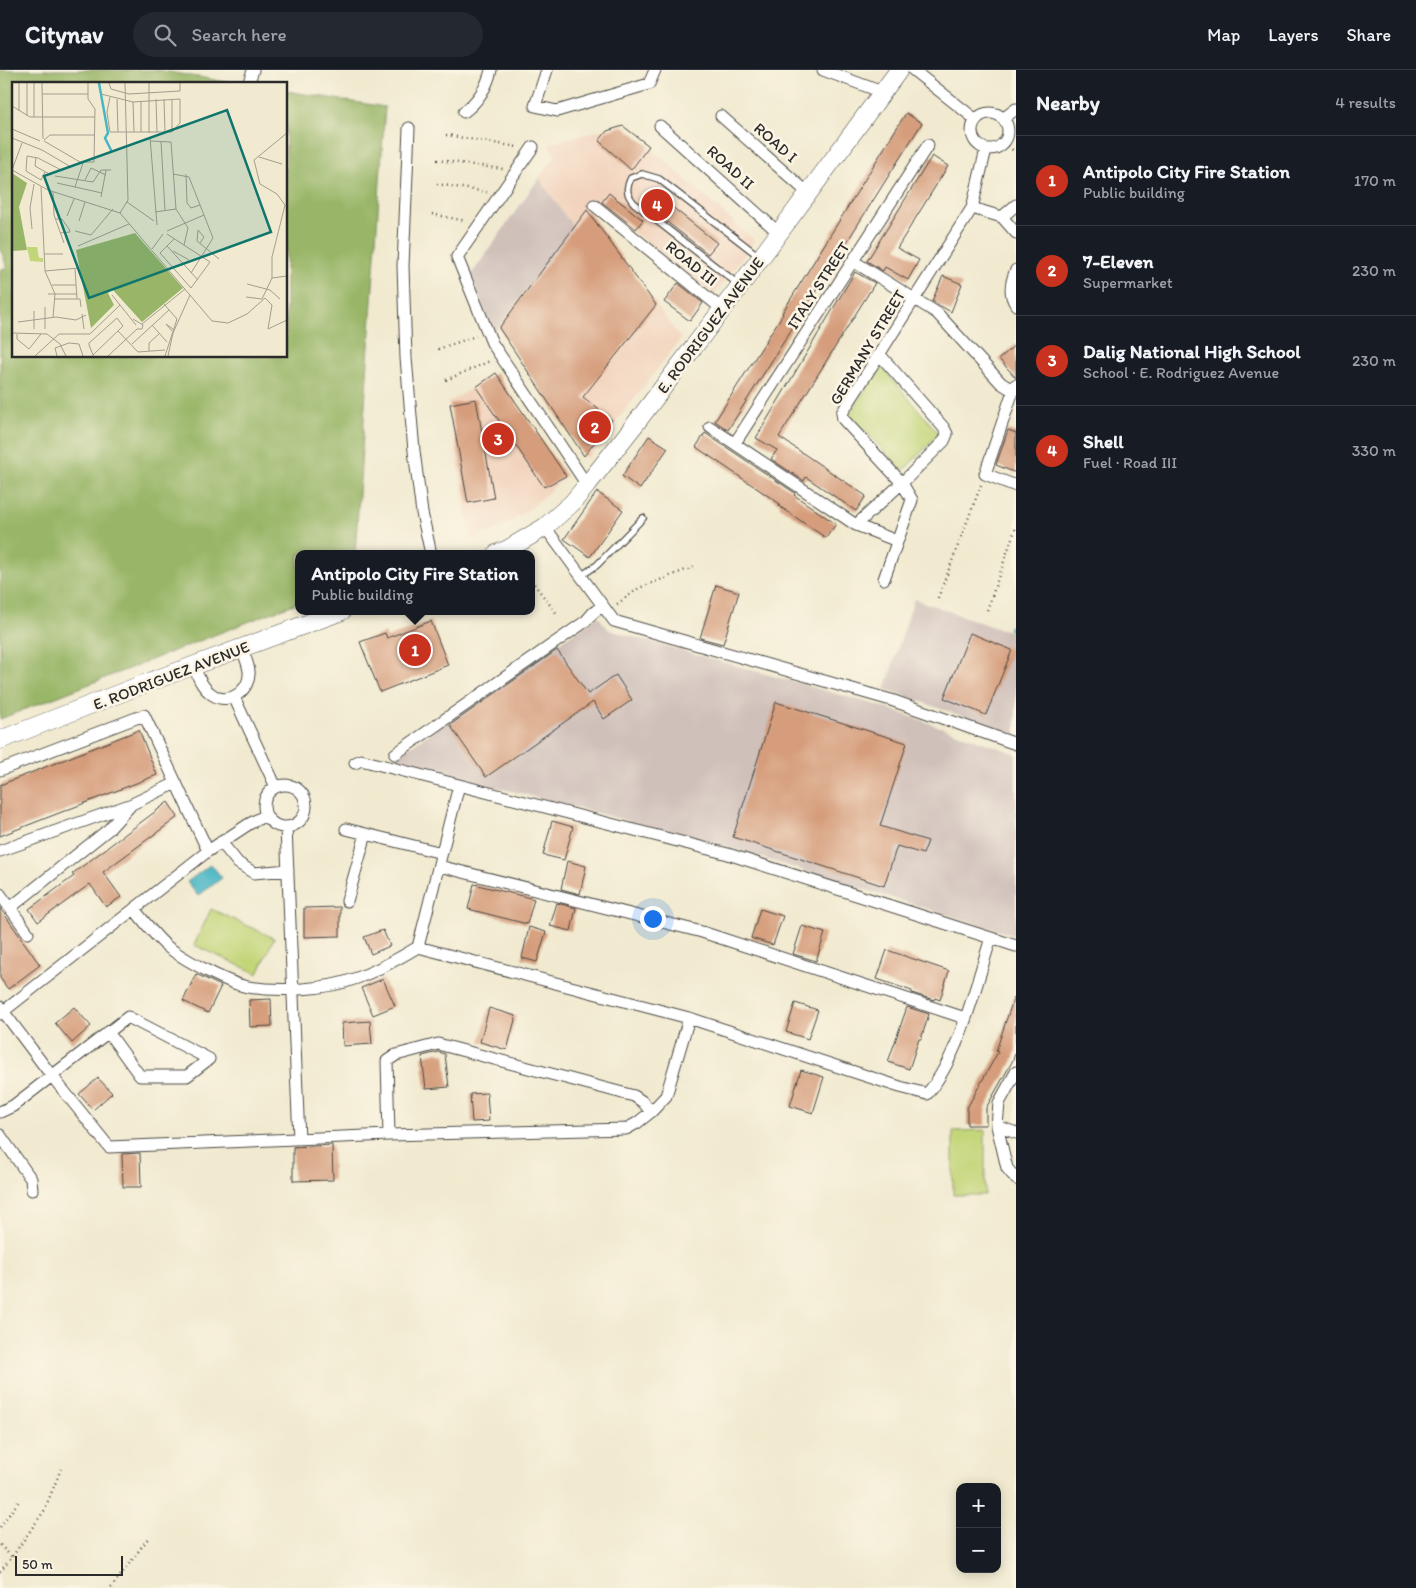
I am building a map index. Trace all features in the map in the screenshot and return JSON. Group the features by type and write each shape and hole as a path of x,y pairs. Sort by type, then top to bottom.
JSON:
{"main road":[{"name":"E. RODRIGUEZ AVENUE","path":"503,550 545,527 572,503 587,485 740,286 899,70"},
{"name":"E. RODRIGUEZ AVENUE","path":"0,740 331,615"}],"street":[{"path":"249,82 253,70"},
{"path":"464,112 481,95 491,70"},
{"path":"547,70 535,106 557,111 649,84 655,70"},
{"path":"823,70 882,92"},
{"path":"913,70 975,119"},
{"path":"1004,118 1016,109"},
{"path":"986,112 992,112 1004,118 1008,133 1004,143 995,148 986,149 980,146 972,137 971,131 975,119 986,112"},
{"name":"ROAD I","path":"722,116 808,193"},
{"name":"ROAD II","path":"660,126 779,233"},
{"path":"409,128 403,266 406,358 419,495 430,550"},
{"name":"ITALY STREET","path":"735,443 928,145"},
{"path":"532,148 457,257 487,332 587,485"},
{"name":"GERMANY STREET","path":"884,579 912,500 902,483 844,419 842,413 972,208 986,149"},
{"name":"ROAD III","path":"594,205 722,309"},
{"path":"1002,217 1016,205"},
{"path":"972,208 1002,217 1016,233"},
{"path":"853,261 937,313 1001,383 1014,387 985,474 1016,486"},
{"path":"1016,270 1012,278 1016,304"},
{"path":"856,525 944,442 947,434 944,428 880,355"},
{"path":"710,426 856,525 897,541"},
{"path":"545,527 614,621 891,700 1016,744"},
{"path":"395,754 586,621 593,613 604,609"},
{"path":"194,666 201,684 213,696 224,700 234,697 243,689 248,680 249,671 242,648"},
{"path":"234,697 276,787"},
{"path":"0,770 144,715 208,851"},
{"path":"355,763 360,760 728,854 1016,946"},
{"path":"0,851 132,804 176,783"},
{"path":"286,784 296,788 306,800 306,811 301,820 292,826 286,827 275,824 266,815 264,806 266,797 276,787 286,784"},
{"path":"418,947 459,785"},
{"path":"10,908 109,829 132,804"},
{"path":"266,815 208,851 1,1011 109,1147 389,1135 626,1129 651,1112 666,1096 689,1018"},
{"path":"286,827 299,1140"},
{"path":"346,829 442,853"},
{"path":"347,901 366,834"},
{"path":"221,842 238,863 254,873 288,870"},
{"path":"438,866 702,932 965,1018"},
{"path":"0,894 28,933"},
{"path":"134,909 168,948 207,971 246,987 292,990 355,979 385,966 418,947 689,1018 900,1087 927,1094 934,1086 953,1050 991,938"},
{"path":"0,1112 12,1106 51,1075 108,1032 128,1018 209,1058 188,1076 140,1076 108,1032"},
{"path":"389,1135 387,1062 396,1055 438,1044 634,1096 643,1102 651,1112"},
{"path":"1016,1072 999,1103 997,1126 1007,1168 1016,1179"},
{"path":"997,1126 1016,1133"},
{"path":"0,1135 31,1179 32,1190"}],"lane":[{"path":"740,286 634,203 628,196 626,187 631,178 642,174 659,179 761,257"},
{"path":"581,576 597,565 643,518"}],"path":[{"path":"446,136 532,148"},
{"path":"1004,143 1014,152"},
{"path":"437,160 516,171"},
{"path":"437,184 501,194"},
{"path":"432,214 480,224"},
{"path":"438,349 487,332"},
{"path":"446,380 501,356"},
{"path":"938,598 985,474"},
{"path":"987,610 1016,527"},
{"path":"604,609 639,588 696,566"},
{"path":"535,585 557,614"},
{"path":"0,1572 44,1511 61,1469"},
{"path":"0,1527 19,1501"},
{"path":"111,1588 149,1537"},
{"path":"0,1545 12,1557"}],"shaded area":[{"path":"623,124 755,241 714,295 594,201 587,209 681,339 587,459 499,328 573,227 539,178 556,156 549,144"},
{"path":"539,178 573,227 493,334 471,275"},
{"path":"496,373 566,476 531,508 502,527 471,539 448,403"},
{"path":"914,599 996,628 1016,632 1016,735 885,689"},
{"path":"598,616 609,630 887,708 1016,754 1016,936 717,844 391,760"}],"green space":[{"path":"0,70 157,70 227,82 12,82 12,358 288,358 288,91 385,107 355,550 295,550 295,604 0,719 0,270 7,267 0,248"},
{"path":"881,366 939,434 903,471 849,414"},
{"path":"211,909 274,938 258,974 194,945"},
{"path":"985,1130 985,1195 953,1195 953,1131"}],"water":[{"path":"211,864 222,878 198,896 187,882"}],"building":[{"path":"906,113 922,123 728,430 715,421"},
{"path":"623,126 649,146 631,170 599,141 607,131"},
{"path":"932,156 948,166 897,248 919,260 908,280 885,267 883,271 867,261"},
{"path":"609,193 643,220 636,229 602,202"},
{"path":"666,202 717,243 708,254 657,214"},
{"path":"587,210 656,305 583,397 612,420 584,456 499,328"},
{"path":"855,272 875,283 779,437 866,496 856,511 806,477 804,481 771,459 777,450 756,438"},
{"path":"943,276 962,284 951,312 932,301"},
{"path":"678,283 703,303 690,321 664,302"},
{"path":"1016,344 1016,378 999,359"},
{"path":"496,373 566,476 544,487 476,387"},
{"path":"476,399 494,498 468,503 450,404"},
{"path":"1008,430 1016,433 1016,473 996,465"},
{"path":"705,433 795,493 794,495 836,524 826,538 696,447"},
{"path":"649,436 668,448 640,489 622,476"},
{"path":"597,492 623,510 590,557 564,539"},
{"path":"716,585 739,592 723,644 700,638"},
{"path":"431,621 448,665 380,692 360,642 385,633 387,638"},
{"path":"970,633 1012,650 986,715 944,698"},
{"path":"557,650 588,694 616,675 632,700 604,719 593,702 486,777 450,725"},
{"path":"776,702 907,743 880,826 928,841 923,854 897,846 884,886 733,837"},
{"path":"139,730 157,775 0,836 0,785"},
{"path":"168,802 178,817 103,872 121,897 106,907 90,884 38,922 29,909 74,876 72,874"},
{"path":"552,821 573,827 564,860 543,855"},
{"path":"567,861 586,866 580,894 561,889"},
{"path":"474,884 534,899 527,924 468,909"},
{"path":"557,903 576,908 571,931 550,926"},
{"path":"340,907 340,936 304,937 304,908"},
{"path":"0,908 40,965 8,989 0,978"},
{"path":"760,909 783,916 773,945 751,938"},
{"path":"802,926 825,933 816,961 793,954"},
{"path":"529,927 546,932 537,962 522,958"},
{"path":"383,930 390,946 371,954 364,937"},
{"path":"887,950 949,971 940,1000 912,993 912,991 877,979"},
{"path":"196,974 221,986 208,1013 183,1001"},
{"path":"383,979 395,1006 373,1015 361,988"},
{"path":"1014,997 1016,997 1016,1051 1012,1062 986,1108 986,1125 967,1125 967,1108 998,1052 996,1051"},
{"path":"271,999 272,1026 250,1027 249,1000"},
{"path":"795,1003 818,1010 808,1039 786,1032"},
{"path":"74,1007 91,1026 72,1043 55,1023"},
{"path":"907,1007 929,1014 909,1069 888,1062"},
{"path":"489,1008 516,1016 507,1050 480,1042"},
{"path":"370,1021 372,1044 343,1046 342,1023"},
{"path":"438,1052 445,1054 449,1087 426,1089 422,1056"},
{"path":"801,1070 824,1077 813,1113 790,1106"},
{"path":"98,1078 112,1093 93,1110 79,1094"},
{"path":"487,1093 489,1121 472,1122 470,1094"},
{"path":"332,1145 333,1180 293,1181 293,1147"},
{"path":"140,1153 141,1187 123,1187 122,1154"}],"waterway":[{"path":"1010,628 1016,629"}],"place":[{"name":"Shell","path":"657,205"},
{"name":"7-Eleven","path":"595,427"},
{"name":"Dalig National High School","path":"498,439"},
{"name":"Antipolo City Fire Station","path":"415,650"}]}
